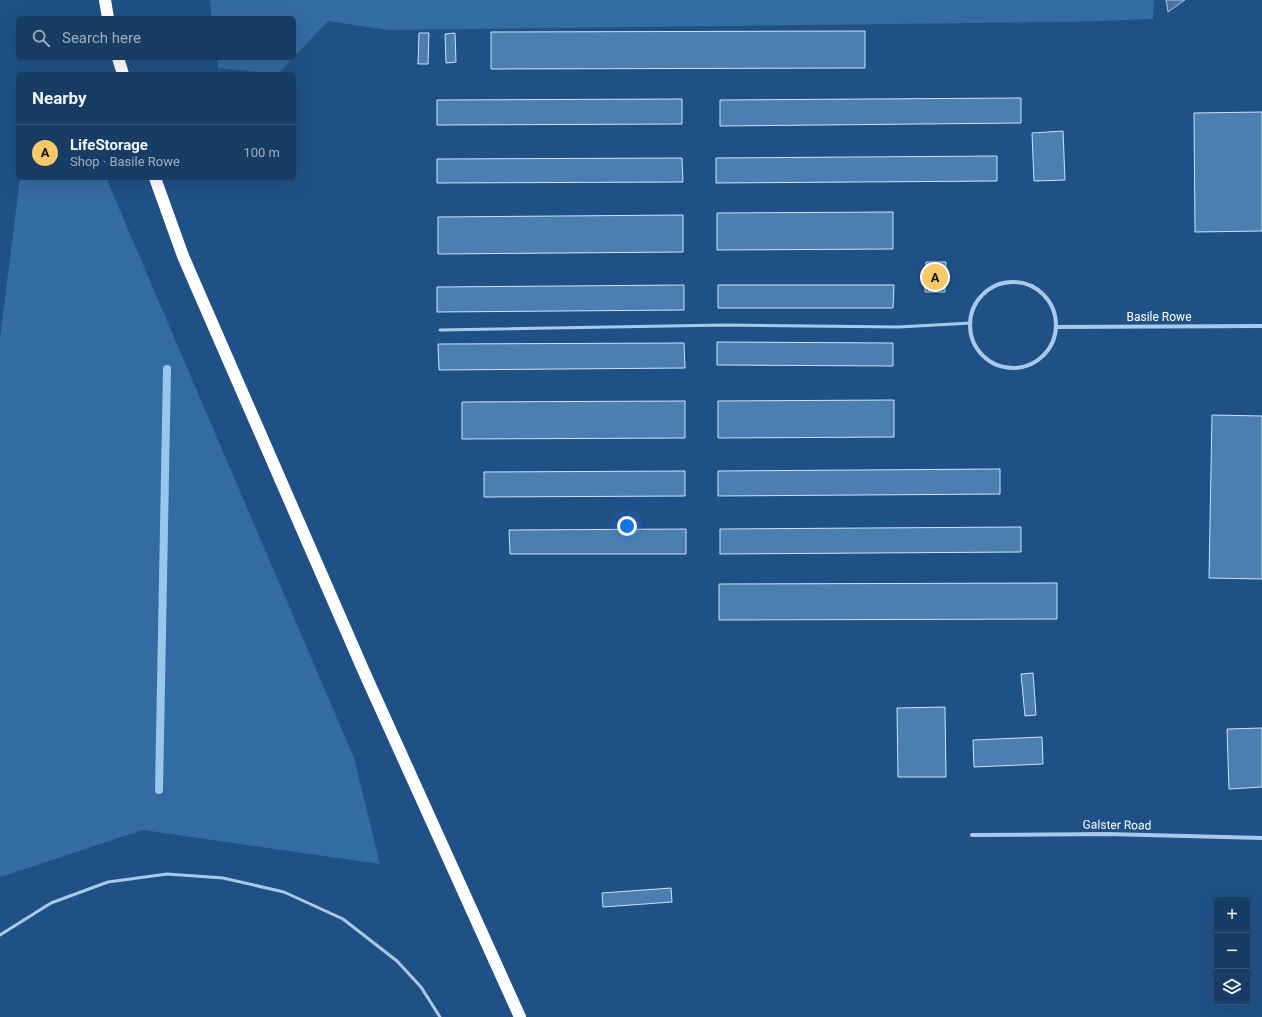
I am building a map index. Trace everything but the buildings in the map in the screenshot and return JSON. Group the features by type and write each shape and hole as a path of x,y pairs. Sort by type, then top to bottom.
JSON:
{"highway":[{"path":"105,0 108,16"},
{"path":"119,60 122,72"},
{"path":"156,180 183,256 349,637 520,1017"}],"street":[{"path":"1011,282 1026,284 1038,290 1048,300 1054,313 1056,327 1052,344 1041,358 1026,366 1009,368 991,362 978,350 971,333 971,315 979,298 994,287 1011,282"},
{"name":"Basile Rowe","path":"1056,327 1262,326"},
{"name":"Galster Road","path":"972,835 1106,834 1262,838"}],"lane":[{"path":"440,330 726,325 899,326 971,323"},
{"path":"0,935 51,903 108,882 167,874 223,878 284,892 343,919 397,961 421,987 440,1017"}],"shaded area":[{"path":"210,0 1154,0 1153,19 1068,22 388,30 328,21 296,55 296,16 212,16"},
{"path":"1166,0 1185,0 1168,12"},
{"path":"217,60 291,60 280,72 258,72 218,68"},
{"path":"20,180 107,180 354,758 380,864 143,830 0,877 0,337"}],"waterway":[{"path":"159,790 167,369"}],"place":[{"name":"LifeStorage","path":"935,277"}]}
